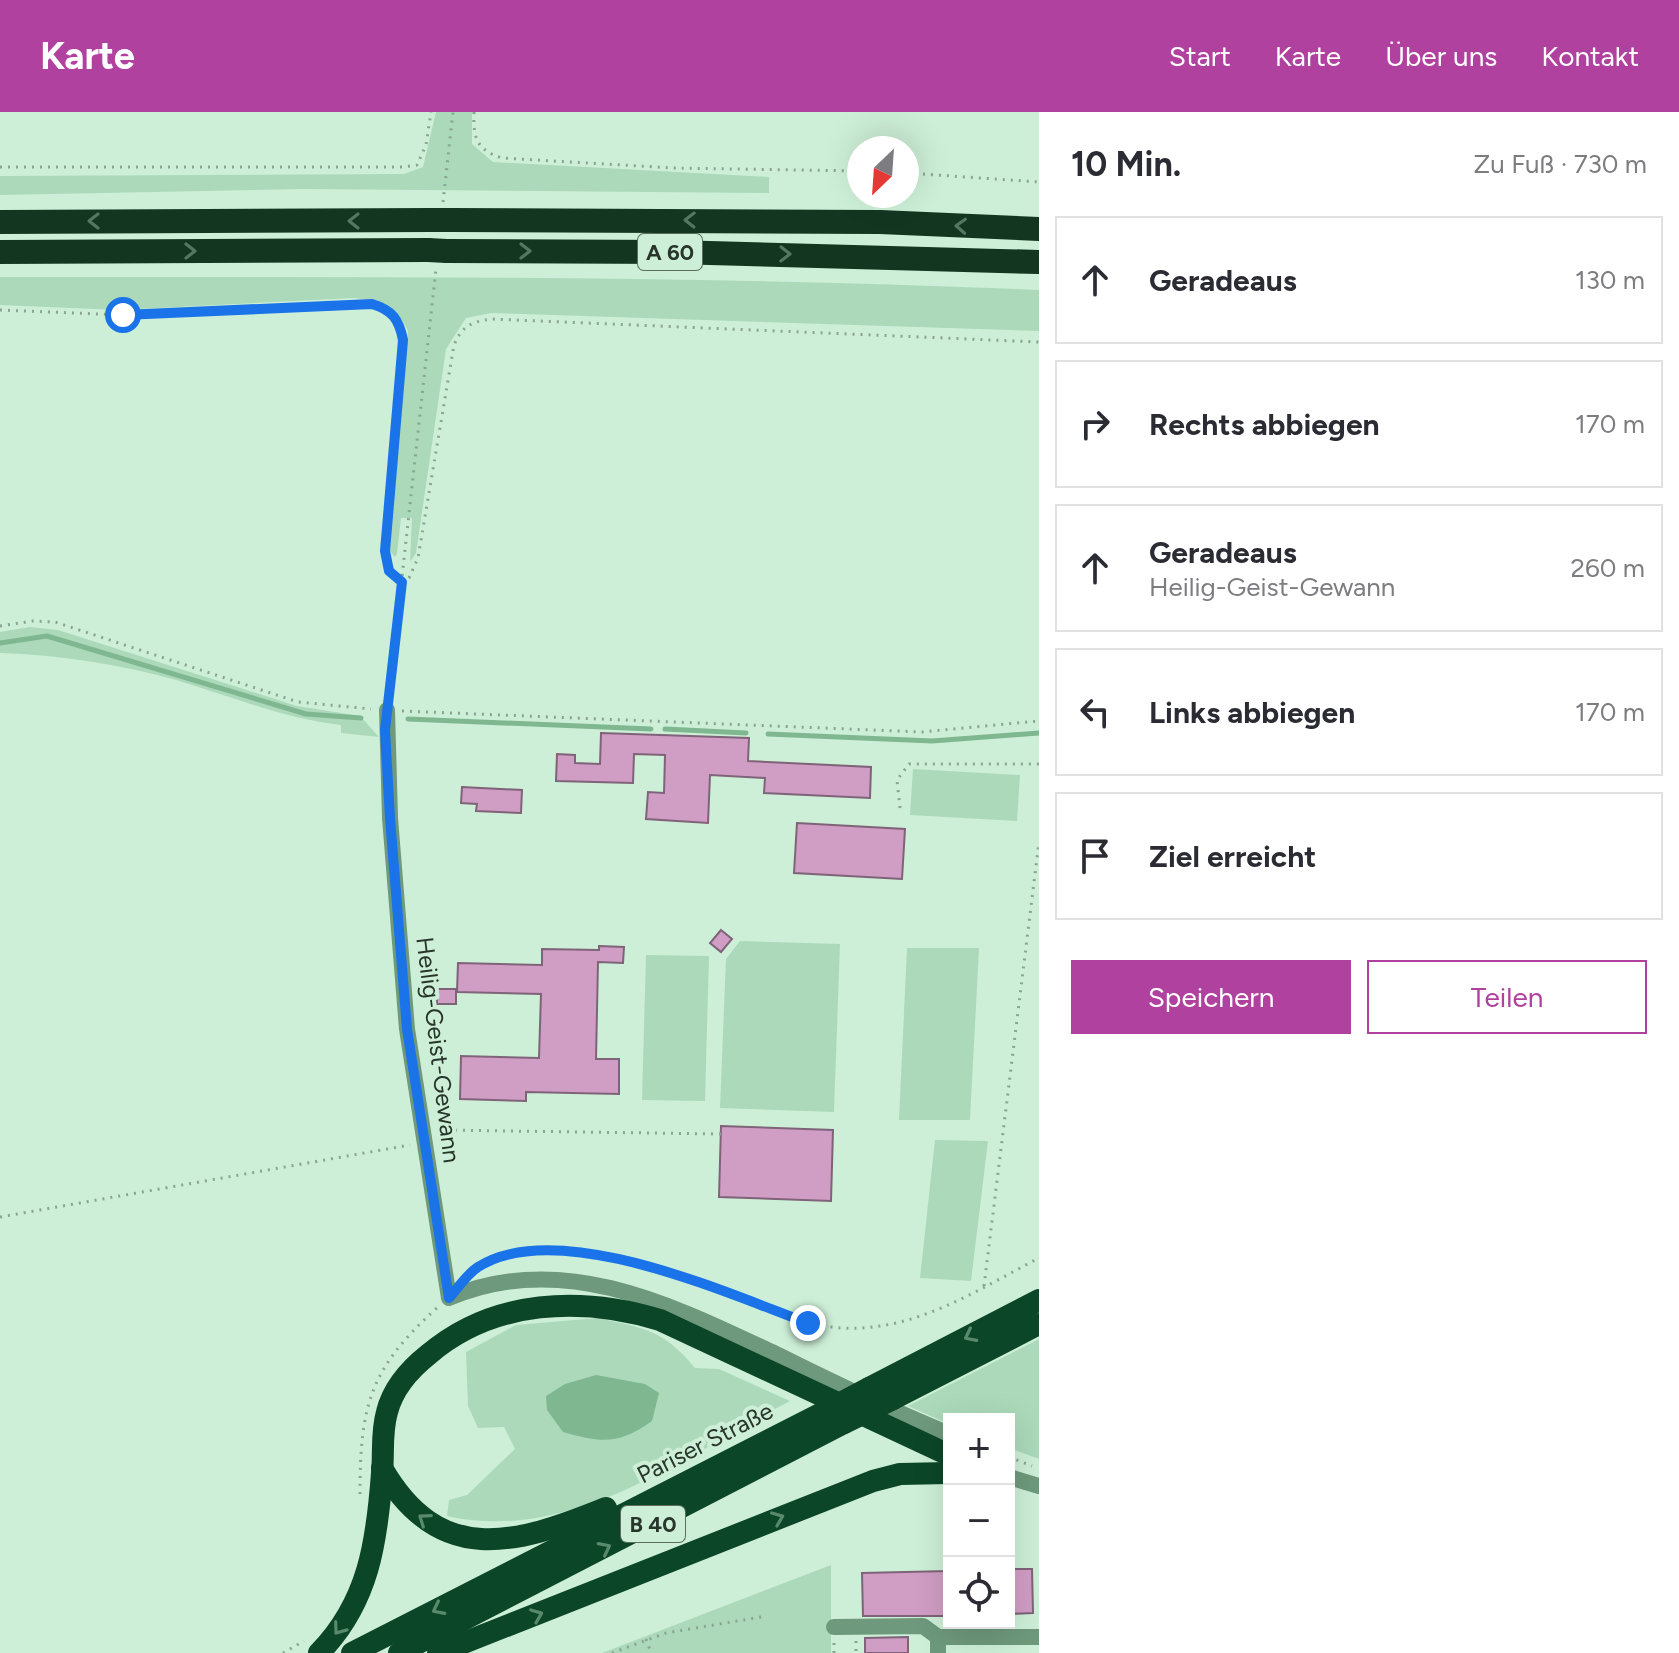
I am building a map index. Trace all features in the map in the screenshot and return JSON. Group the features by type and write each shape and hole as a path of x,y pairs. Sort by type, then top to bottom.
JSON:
{"highway":[{"name":"A 60","path":"0,222 442,218 880,222 1039,229"},
{"name":"A 60","path":"0,252 689,252 1039,262"},
{"name":"Pariser Straße","path":"352,1653 1039,1300"},
{"path":"319,1653 342,1628 367,1577 375,1544 387,1409 394,1392 416,1364 470,1326 517,1311 563,1305 612,1308 660,1320 943,1452"},
{"name":"Pariser Straße","path":"399,1653 1039,1324"},
{"path":"382,1468 399,1497 424,1521 457,1536 479,1539 549,1529 707,1471"},
{"path":"438,1653 873,1481 900,1474 943,1473"}],"street":[{"name":"Heilig-Geist-Gewann","path":"387,710 389,805 407,1029 449,1298"},
{"path":"449,1298 491,1283 523,1279 565,1280 616,1288 697,1316 902,1415 943,1432"},
{"path":"1015,1479 1039,1486"},
{"path":"834,1627 923,1626 938,1645 1009,1645 1039,1637"}],"path":[{"path":"0,167 403,167 417,165 426,145 431,112"},
{"path":"442,218 453,112"},
{"path":"474,112 473,135 481,148 502,158 674,168 847,171"},
{"path":"919,174 1039,182"},
{"path":"387,710 437,253"},
{"path":"0,310 123,315 372,304 386,308 395,316 403,340 385,551 389,571 402,582"},
{"path":"402,582 409,578 418,558 454,345 461,330 473,322 491,319 1039,342"},
{"path":"0,626 33,621 55,622 298,702 387,710 922,732 1039,721"},
{"path":"900,808 897,780 909,764 1039,764"},
{"path":"984,1286 1039,842"},
{"path":"0,1217 424,1136 721,1134"},
{"path":"449,1298 477,1267 503,1255 543,1251 656,1265 808,1323 871,1328 937,1311 1039,1258"},
{"path":"1015,1459 1039,1468"},
{"path":"612,1653 646,1639 767,1616"},
{"path":"646,1639 651,1653"},
{"path":"856,1640 856,1653"}],"shaded area":[{"path":"436,112 472,112 472,144 493,162 769,177 769,193 302,189 0,195 0,176 404,174 423,167"},
{"path":"0,277 649,279 1039,290 1039,331 491,313 466,318 446,349 416,553 410,562 412,518 401,518 395,557 389,550 408,331 399,315 388,306 355,298 118,310 0,305"},
{"path":"30,627 58,630 297,706 360,716 379,737 341,733 341,725 278,712 132,669 67,658 0,653 0,632"},
{"path":"913,769 1020,775 1017,821 910,815"},
{"path":"740,941 840,944 834,1112 720,1108 726,959"},
{"path":"907,948 979,948 970,1120 899,1120"},
{"path":"646,955 709,956 705,1101 642,1100"},
{"path":"935,1140 988,1141 971,1281 920,1278"},
{"path":"598,1318 652,1332 684,1355 695,1368 719,1369 790,1401 669,1468 583,1506 538,1517 493,1521 447,1516 449,1500 467,1495 515,1449 504,1427 478,1428 468,1406 466,1352 516,1325"},
{"path":"1039,1339 1039,1459 1015,1450 1015,1413 943,1413 943,1421 908,1406"},
{"path":"596,1375 645,1384 659,1393 652,1421 629,1434 609,1440 563,1432 547,1410 546,1396 565,1384"},
{"path":"831,1565 831,1653 602,1653"}],"building":[{"path":"601,733 749,738 748,761 871,767 870,798 764,793 765,778 710,775 708,823 646,819 648,792 664,793 665,755 634,754 633,783 556,781 557,754 575,755 575,763 600,764"},
{"path":"462,787 522,790 521,813 476,811 477,804 461,803"},
{"path":"797,823 905,829 902,879 794,873"},
{"path":"721,930 732,939 721,952 710,943"},
{"path":"599,946 624,947 623,963 598,962 596,1059 619,1059 619,1094 526,1092 526,1101 460,1099 461,1056 539,1058 541,994 457,992 458,963 542,965 542,949 599,950"},
{"path":"437,989 456,989 456,1004 437,1004"},
{"path":"721,1126 833,1130 831,1201 719,1197"},
{"path":"1015,1569 1032,1569 1033,1613 1015,1614"},
{"path":"943,1571 943,1616 863,1616 862,1573"},
{"path":"908,1637 908,1653 865,1653 865,1638"}],"waterway":[{"path":"0,643 47,636 306,714 361,718"},
{"path":"408,719 651,729"},
{"path":"665,729 746,733"},
{"path":"768,734 932,741 1039,733"}],"route":[{"path":"123,315 372,304 386,308 395,316 400,327 403,340 385,551 389,571 402,582 385,730 407,1029 449,1298 477,1267 503,1255 543,1251 656,1265 808,1323"}]}
